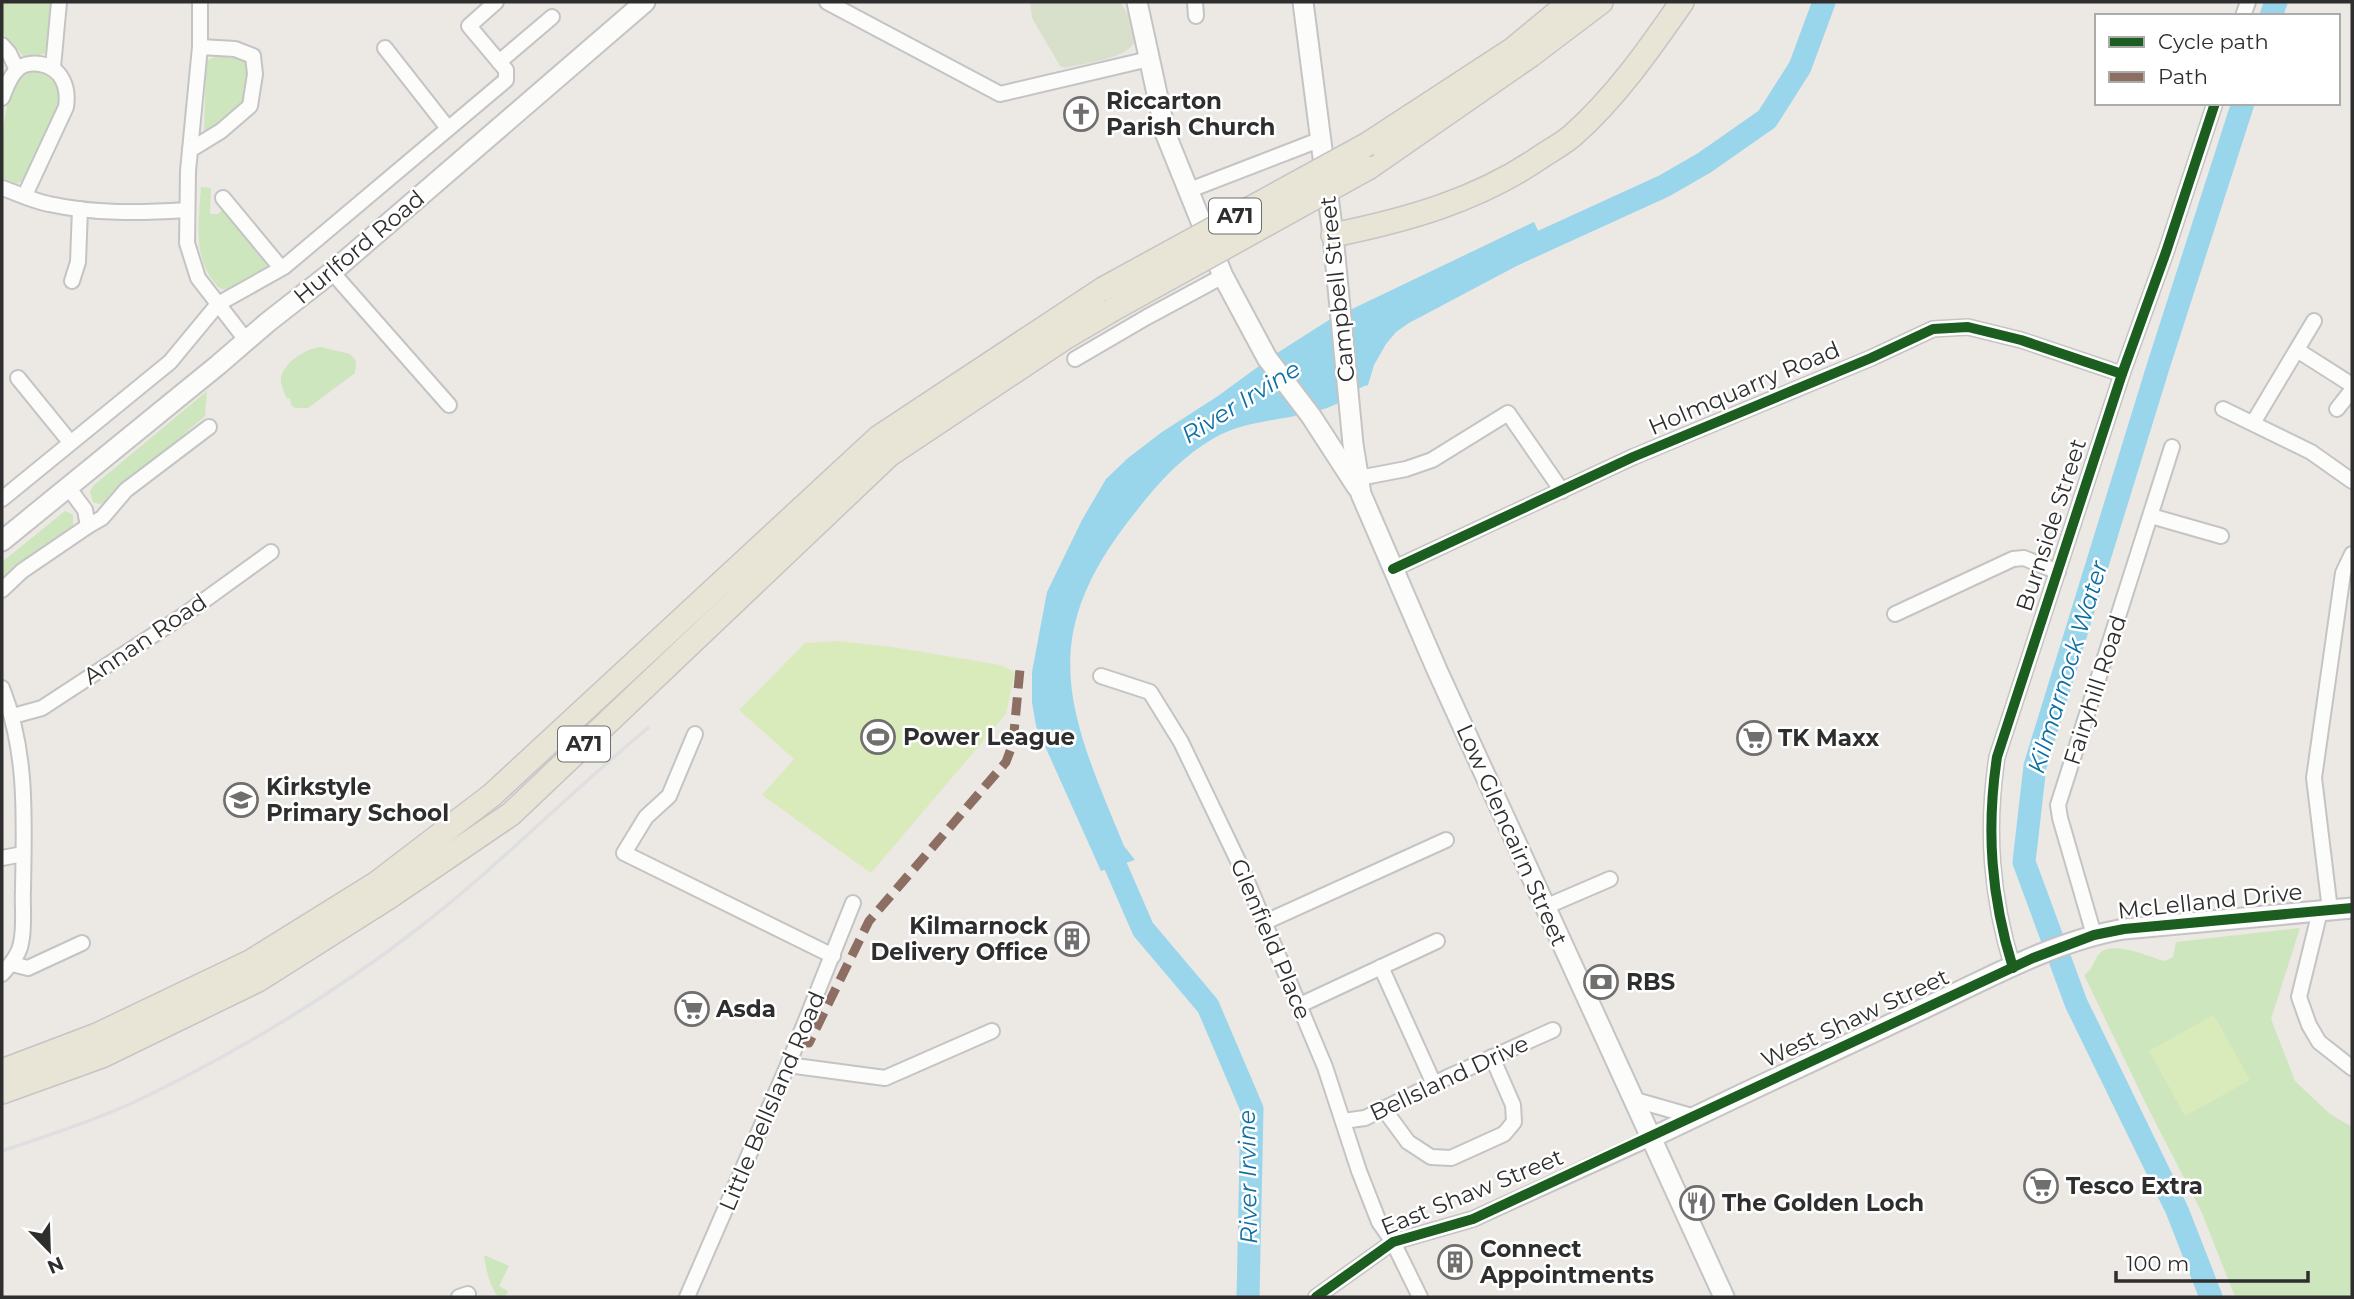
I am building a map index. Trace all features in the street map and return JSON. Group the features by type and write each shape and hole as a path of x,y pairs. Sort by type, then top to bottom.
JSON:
{"main road":[{"name":"Hurlford Road","path":"2,541 332,272 645,2"},
{"path":"1138,2 1166,135 1223,276 1267,358 1360,486"},
{"name":"Campbell Street","path":"1303,2 1333,235 1353,444 1360,486 1393,569"},
{"name":"A71","path":"2,1071 97,1035 250,962 377,883 492,795 878,437 1103,289 1368,144 1513,50 1570,2"},
{"name":"A71","path":"2,1092 102,1056 258,981 511,814 889,456 1066,337 1368,168 1531,55 1601,2"},
{"path":"1333,235 1419,215 1456,203 1524,169 1572,136 1615,91 1682,2"},
{"path":"1329,443 1353,444"},
{"name":"Low Glencairn Street","path":"1393,569 1724,1297"},
{"name":"McLelland Drive","path":"2033,958 2094,934 2124,929 2352,908"},
{"name":"West Shaw Street","path":"1653,1137 2033,958"}],"street":[{"path":"53,67 60,2"},
{"path":"200,2 200,47 186,210 187,243 198,278 246,340"},
{"path":"496,2 469,26 499,62 552,17"},
{"path":"827,2 1000,94 1149,59"},
{"path":"2,45 17,70"},
{"path":"190,150 221,131 250,106 255,74 253,56 235,50 200,47"},
{"path":"385,48 447,127"},
{"name":"Hurlford Road","path":"2,499 170,362 218,304 281,268 506,80 506,70 499,62"},
{"path":"2,98 17,70 33,63 53,67 62,77 68,94 66,107 25,195"},
{"name":"Burnside Street","path":"2013,968 1997,904 1990,852 1990,811 1997,757 2122,374 2214,105"},
{"path":"1187,191 1319,140"},
{"path":"2,188 46,204 80,209 140,213 186,210"},
{"path":"223,198 281,268"},
{"path":"72,281 78,262 80,209"},
{"path":"332,272 449,405"},
{"path":"1075,359 1223,276"},
{"path":"2253,423 2314,321"},
{"name":"Holmquarry Road","path":"1393,569 1633,457 1871,358 1933,329 1968,327 2021,340 2122,374"},
{"path":"2297,350 2352,387 2337,409"},
{"path":"18,378 70,442"},
{"path":"2223,410 2311,452 2352,481"},
{"path":"1360,486 1432,460 1508,412 1562,491"},
{"path":"2,590 22,571 102,519 126,490 209,427"},
{"name":"Fairyhill Road","path":"2094,934 2058,805 2172,447"},
{"path":"68,487 85,510 89,526"},
{"path":"2151,516 2221,536"},
{"name":"Annan Road","path":"13,716 41,708 184,615 271,552"},
{"path":"2352,554 2343,573 2314,778 2325,910 2299,997 2309,1026 2319,1042 2352,1068"},
{"path":"1895,614 2013,559 2024,558 2058,572"},
{"name":"Glenfield Place","path":"1101,676 1150,692 1181,742 1241,867 1300,1005 1325,1067 1379,1222 1393,1242 1420,1297"},
{"path":"2,688 13,716 22,765 22,943 7,969"},
{"path":"695,734 669,796 646,817 624,853 833,956"},
{"path":"1263,923 1446,840"},
{"path":"2,858 23,854"},
{"path":"1545,907 1610,879"},
{"name":"Little Bellsland Road","path":"687,1297 789,1065 853,903"},
{"path":"1300,1005 1437,941"},
{"path":"7,969 28,968 82,943"},
{"path":"1381,967 1434,1084"},
{"name":"Bellsland Drive","path":"1343,1121 1365,1118 1553,1030"},
{"path":"789,1065 885,1078 992,1031"},
{"path":"1384,1108 1408,1142 1431,1157 1451,1158 1504,1134 1514,1122 1513,1105 1492,1057"},
{"path":"1632,1099 1695,1117"},
{"name":"East Shaw Street","path":"1316,1297 1393,1242 1473,1219 1653,1137"}],"green space":[{"path":"2,2 55,2 53,30 45,54 24,57 2,32"},
{"path":"1030,2 1121,2 1135,27 1136,40 1130,47 1110,58 1065,68 1060,66 1032,18"},
{"path":"217,56 245,62 248,88 240,106 204,136 206,61"},
{"path":"31,71 55,78 60,87 61,102 27,178 17,184 2,178 5,118 13,89"},
{"path":"201,187 211,188 210,214 218,214 223,209 228,212 266,257 267,269 233,289 222,289 216,285 205,268 198,234"},
{"path":"321,347 350,354 356,361 355,373 308,408 295,408 282,388 283,371 297,356"},
{"path":"207,391 205,416 119,490 109,503 93,502 90,492 93,486"},
{"path":"65,511 73,515 73,530 44,546 2,581 2,562"},
{"name":"Power League","path":"837,641 1000,665 1015,672 1006,714 871,873 762,795 794,759 739,710 805,643"},
{"path":"2300,928 2271,1019 2295,1081 2330,1114 2352,1127 2352,1297 2235,1297 2202,1213 2084,975 2106,949 2122,949 2164,961 2173,957 2176,942"},
{"path":"2214,1015 2250,1080 2185,1116 2149,1051"},
{"path":"484,1255 509,1266 499,1286 508,1291 506,1295 510,1297 498,1297 488,1277"}],"water":[{"path":"1534,222 1547,250 1396,332 1374,365 1368,385 1337,404 1302,415 1228,431 1201,446 1178,464 1158,485 1130,519 1100,563 1081,604 1072,642 1071,680 1077,717 1089,757 1124,846 1135,860 1101,871 1036,726 1032,702 1032,672 1047,592 1082,520 1106,479 1162,432 1329,320"}],"waterway":[{"name":"River Irvine","path":"1515,254 1664,186 1704,163 1767,119 1800,67 1824,2"},
{"name":"Kilmarnock Water","path":"2272,14 2276,2"},
{"name":"Kilmarnock Water","path":"2211,1297 2177,1210 2076,1003 2024,862 2035,766 2242,105"},
{"name":"River Irvine","path":"1103,837 1143,929 1208,1006 1252,1109 1248,1297"}],"railway":[{"path":"2,1151 141,1099 250,1041 320,998 387,952 450,903 648,728"}],"marked path":[{"path":"798,1042 809,1043 869,921 1006,762 1013,743 1020,669"}],"cycle path":[{"path":"2013,968 1995,889 1991,837 1997,757 2122,374 2214,105"},
{"path":"1393,569 1633,457 1871,358 1933,329 1968,327 2021,340 2122,374"},
{"path":"1316,1297 1393,1242 1473,1219 2033,958 2094,935 2124,929 2352,908"}],"place":[{"name":"Riccarton Parish Church","path":"1081,114"},
{"name":"Power League","path":"878,737"},
{"name":"TK Maxx","path":"1754,738"},
{"name":"Kirkstyle Primary School","path":"241,800"},
{"name":"Kilmarnock Delivery Office","path":"1072,939"},
{"name":"RBS","path":"1601,982"},
{"name":"Asda","path":"692,1009"},
{"name":"Tesco Extra","path":"2041,1186"},
{"name":"The Golden Loch","path":"1697,1203"},
{"name":"Connect Appointments","path":"1455,1262"}]}
